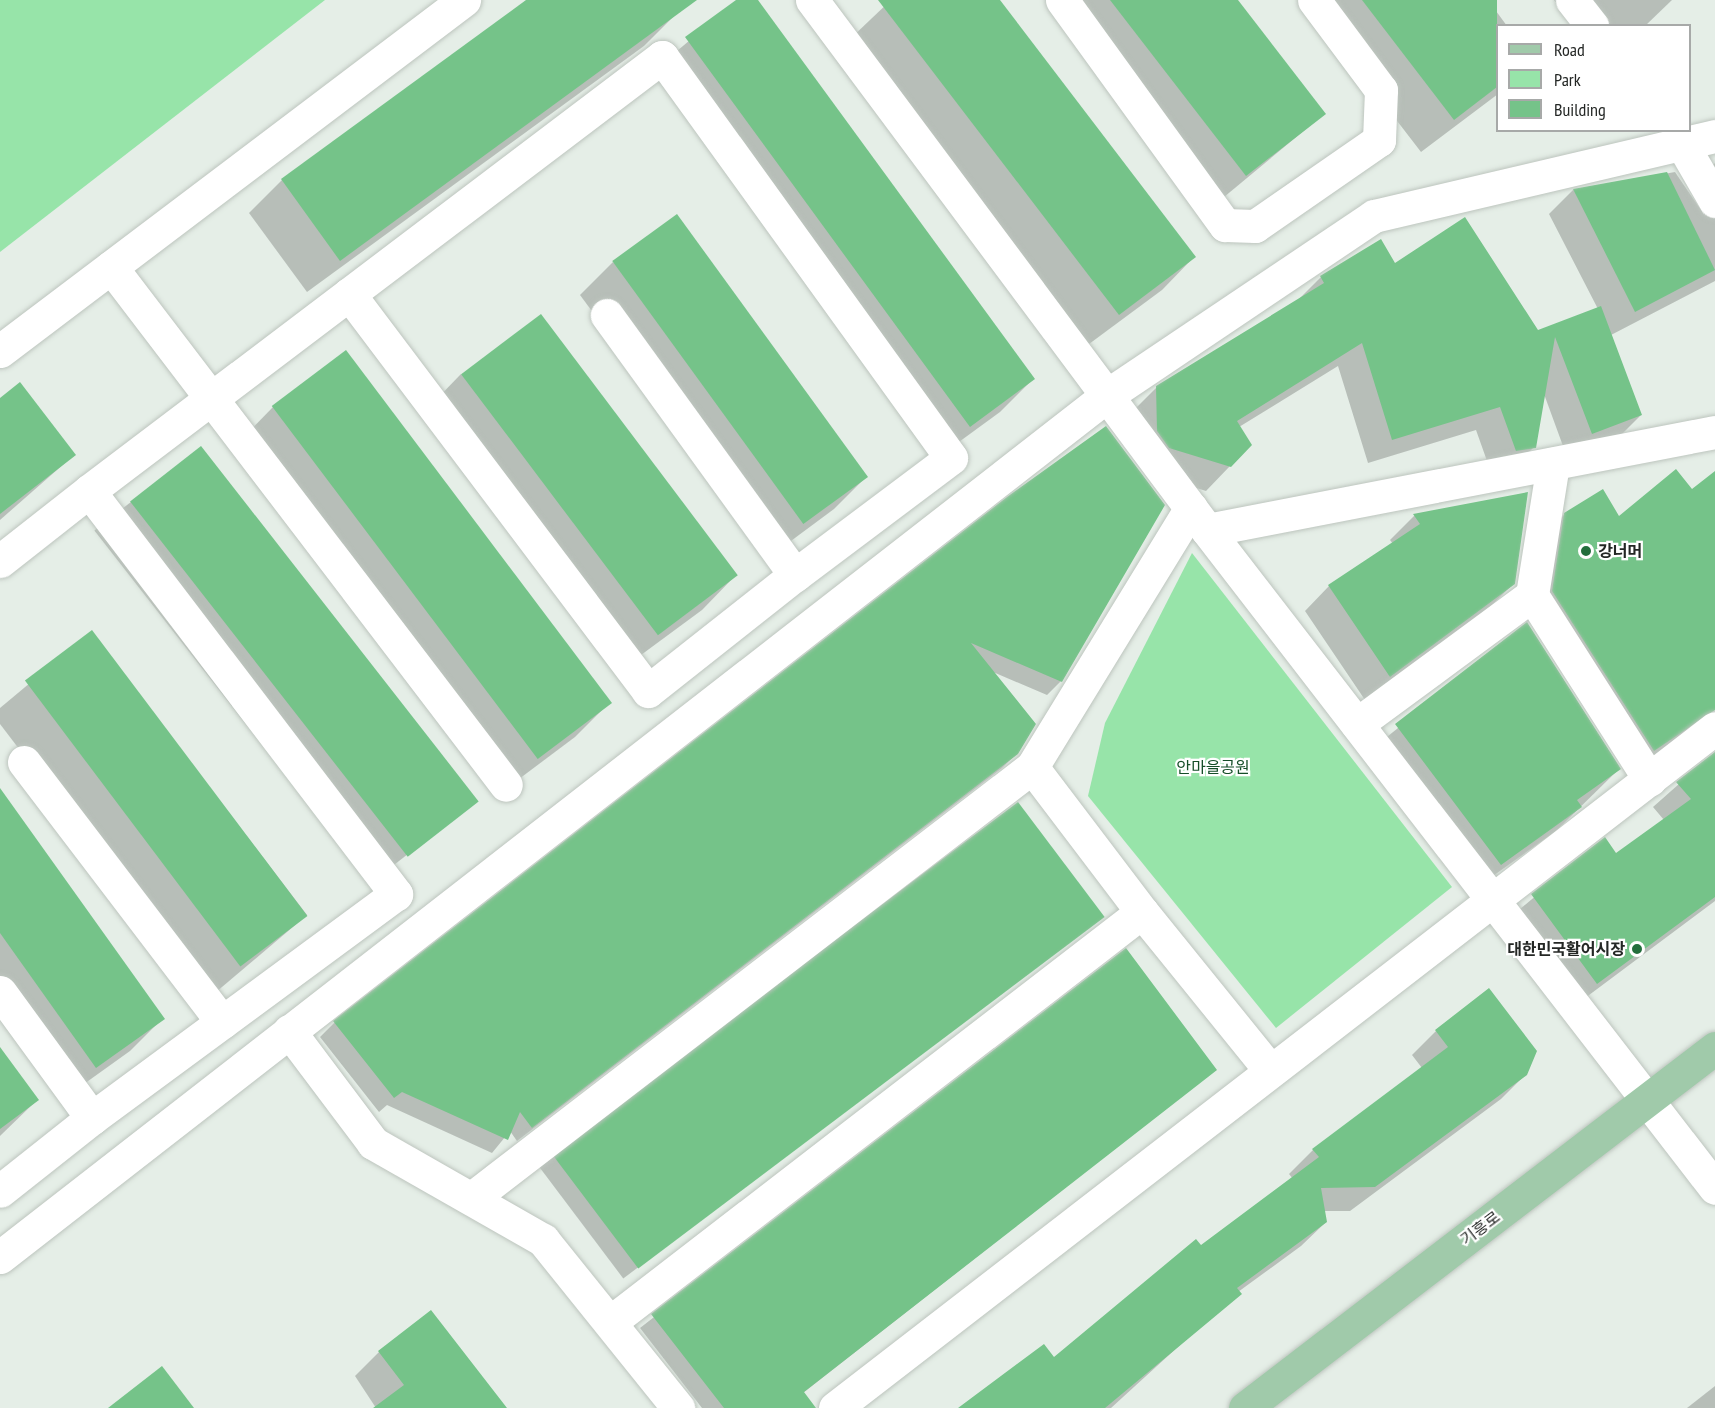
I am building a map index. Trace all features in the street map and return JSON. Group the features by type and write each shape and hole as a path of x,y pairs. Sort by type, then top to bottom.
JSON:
{"main road":[{"name":"기흥로","path":"1245,1408 1715,1048"}],"street":[{"path":"0,351 464,0"},
{"path":"812,0 1109,394 1199,519 1715,1188"},
{"path":"1062,0 1225,225 1255,226 1379,140 1380,90 1314,0"},
{"path":"1572,0 1590,24"},
{"path":"0,561 89,491 212,398 349,294 662,57 951,458 795,575 648,691 349,294"},
{"path":"0,1257 1109,394 1374,216 1715,136"},
{"path":"1682,144 1715,201"},
{"path":"111,267 506,785"},
{"path":"606,315 795,575"},
{"path":"472,1198 1032,767 1199,519 1553,464 1715,432"},
{"path":"1553,464 1532,595 1650,780"},
{"path":"0,1191 92,1118 396,894 89,491"},
{"path":"1357,724 1532,595"},
{"path":"835,1408 1269,1070 1494,902 1715,728"},
{"path":"24,762 222,1022"},
{"path":"1032,767 1142,912 1269,1070"},
{"path":"613,1320 1142,912"},
{"path":"0,992 92,1118"},
{"path":"289,1031 373,1143 543,1240 613,1320 678,1408"}],"green space":[{"path":"0,0 325,0 0,252"},
{"name":"안마을공원","path":"1192,553 1452,887 1276,1028 1088,796 1105,723"}],"building":[{"path":"526,0 697,0 340,261 281,179"},
{"path":"736,0 758,0 1035,379 970,427 685,37"},
{"path":"878,0 1000,0 1196,257 1119,315"},
{"path":"1110,0 1238,0 1326,114 1246,176"},
{"path":"1362,0 1497,0 1496,88 1454,120"},
{"path":"1667,172 1715,270 1635,312 1573,189"},
{"path":"677,214 868,477 803,524 612,261"},
{"path":"1465,217 1538,330 1601,306 1642,415 1592,434 1555,337 1536,448 1516,451 1500,407 1392,440 1362,343 1237,421 1252,445 1231,467 1169,448 1157,431 1156,386 1324,283 1320,276 1381,239 1395,263"},
{"path":"541,314 738,575 658,635 461,374"},
{"path":"346,350 612,703 538,759 272,406"},
{"path":"20,382 76,455 0,514 0,398"},
{"path":"1106,426 1165,505 1062,682 971,643 1036,724 1018,754 532,1128 520,1112 508,1140 402,1092 394,1098 333,1021 1007,497"},
{"path":"201,446 479,801 408,857 130,501"},
{"path":"1676,469 1692,489 1715,471 1715,710 1654,751 1552,591 1564,513 1603,489 1619,516"},
{"path":"1528,492 1515,584 1390,677 1328,585 1420,524 1413,514"},
{"path":"1527,622 1621,769 1577,800 1582,807 1501,865 1395,724"},
{"path":"92,630 307,916 240,966 25,681"},
{"path":"1715,752 1715,897 1597,984 1531,894 1605,837 1616,853 1691,799 1676,782"},
{"path":"0,788 165,1019 96,1068 0,933"},
{"path":"1018,802 1105,917 638,1268 552,1153"},
{"path":"1126,948 1217,1070 804,1392 816,1408 724,1408 651,1314"},
{"path":"1489,988 1537,1051 1527,1075 1375,1187 1321,1188 1327,1222 1237,1288 1242,1294 1105,1408 958,1408 1044,1344 1054,1357 1196,1239 1201,1245 1319,1157 1312,1149 1448,1047 1435,1030"},
{"path":"0,1047 39,1100 0,1129"},
{"path":"431,1310 507,1408 373,1408 404,1385 378,1351"},
{"path":"162,1366 194,1408 108,1408"}],"place":[{"name":"강너머","path":"1586,551"},
{"name":"대한민국활어시장","path":"1637,949"}]}
